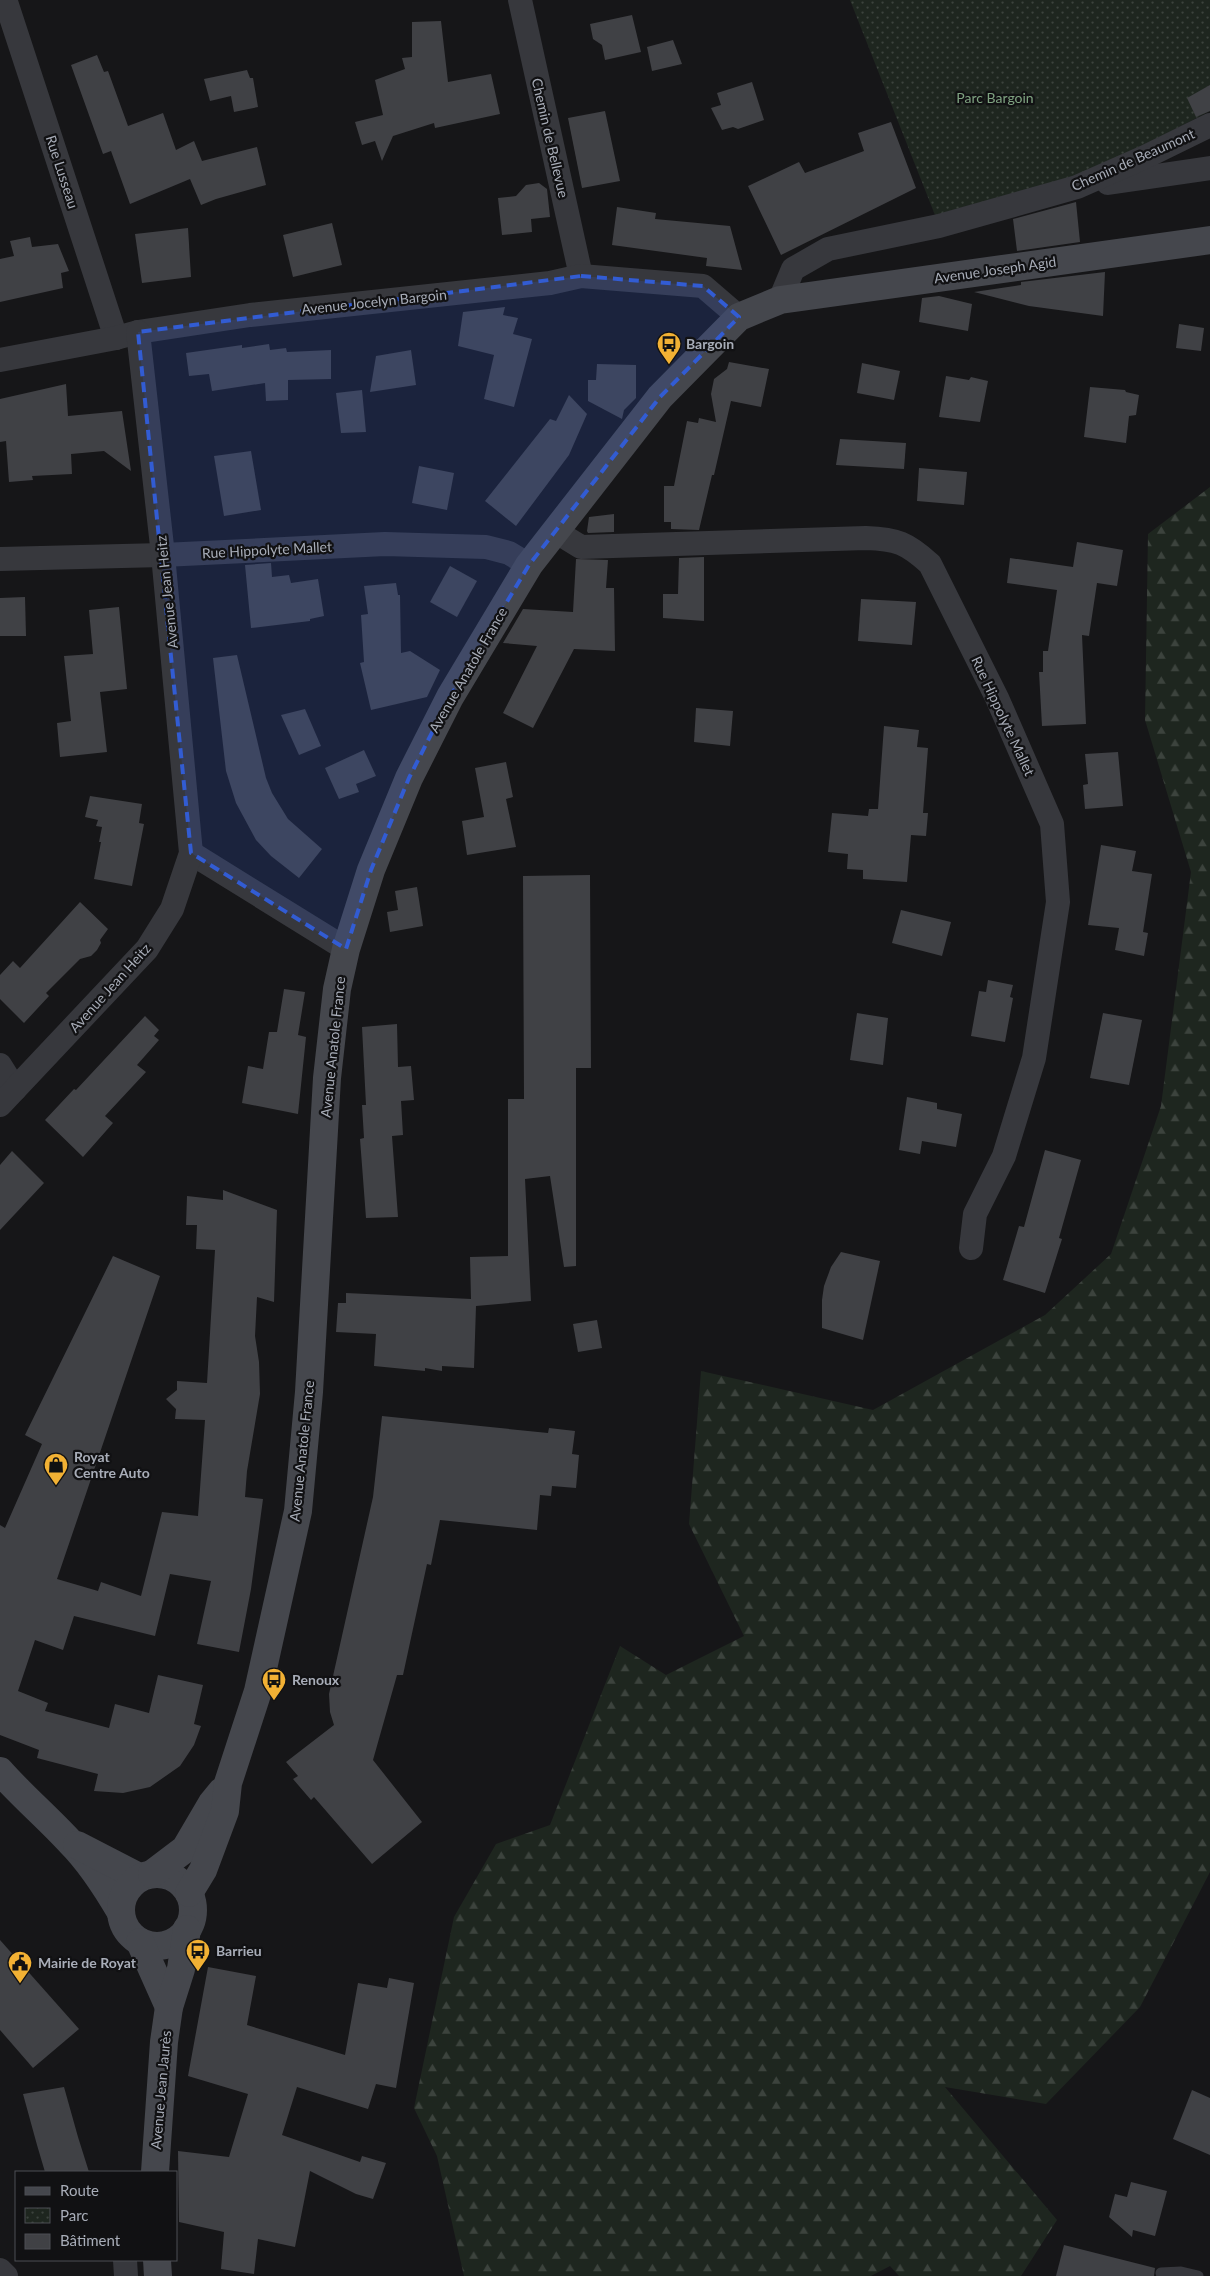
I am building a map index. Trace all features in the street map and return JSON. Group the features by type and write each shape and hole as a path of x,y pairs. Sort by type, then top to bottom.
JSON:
{"main road":[{"name":"Avenue Joseph Agid","path":"780,300 1210,240"},
{"name":"Avenue Anatole France","path":"189,1893 203,1870 223,1819 228,1783 258,1691 298,1511 309,1392 327,1078 337,989 346,949 371,870 409,778 450,697 529,565 660,397 739,317 780,300"},
{"path":"0,1770 22,1796 71,1842 106,1887 120,1911 126,1929 140,1942 151,1946 170,1943 180,1938 187,1929 193,1910 189,1893 182,1884 174,1877 163,1874 146,1876 129,1886 122,1897 120,1911"},
{"name":"Avenue Anatole France","path":"146,1876 185,1849 212,1803 228,1783"},
{"path":"71,1842 146,1876"},
{"name":"Avenue Jean Jaurès","path":"155,2171 163,2057 169,2007 182,1969 187,1929"},
{"path":"140,1942 169,2007"},
{"path":"157,2261 158,2276"}],"street":[{"name":"Chemin de Bellevue","path":"520,0 582,276"},
{"name":"Rue Lusseau","path":"7,5 127,335"},
{"name":"Chemin de Beaumont","path":"780,300 793,269 828,249 939,226 1077,187 1145,158 1210,125"},
{"path":"1077,187 1210,168"},
{"name":"Avenue Jocelyn Bargoin","path":"0,360 127,335 250,315 550,283 582,276 703,286 739,317"},
{"name":"Avenue Jean Heitz","path":"8,1097 147,949 172,909 192,852 163,555 127,335"},
{"name":"Rue Hippolyte Mallet","path":"555,531 581,547 866,538 890,539 913,548 930,564 997,698 1052,824 1058,902 1034,1058 1004,1156 975,1214 971,1248"},
{"name":"Rue Hippolyte Mallet","path":"0,560 163,555 385,544 486,547 509,553 529,565"},
{"path":"192,852 346,949"},
{"path":"0,1065 8,1097"},
{"path":"125,2261 126,2276"},
{"path":"0,2270 6,2276"}],"lane":[{"path":"1161,2273 1181,2272 1198,2276"}],"highlighted area":[{"path":"581,276 703,286 739,317 660,397 529,565 450,697 409,778 371,870 346,949 191,853 138,332"}],"green space":[{"name":"Parc Bargoin","path":"850,0 1210,0 1210,111 1106,165 1061,181 935,215"},
{"path":"1210,487 1210,1872 1140,2007 1046,2104 945,2087 1057,2220 1021,2276 899,2276 890,2266 871,2276 464,2276 437,2156 414,2108 454,1917 496,1844 550,1825 620,1646 666,1675 744,1636 689,1524 701,1371 873,1410 1045,1315 1111,1254 1161,1106 1191,872 1145,720 1148,534"}],"building":[{"path":"632,15 641,52 605,60 602,45 593,39 590,24"},
{"path":"441,21 448,82 491,74 500,114 435,128 434,123 393,136 382,161 375,141 362,145 355,122 383,115 375,80 405,69 402,58 412,57 412,22"},
{"path":"673,40 682,64 652,71 647,47"},
{"path":"97,55 104,72 108,71 128,126 163,113 176,150 194,141 202,161 257,147 266,185 201,205 190,179 130,204 111,151 103,154 71,65"},
{"path":"247,70 250,78 253,78 258,107 234,112 231,96 210,101 204,79"},
{"path":"752,82 764,120 738,129 733,127 722,130 711,108 721,105 717,93"},
{"path":"1210,85 1210,111 1196,117 1187,98"},
{"path":"605,111 620,181 582,188 568,118"},
{"path":"891,122 916,188 781,255 748,186 799,162 805,173 864,151 858,133"},
{"path":"539,183 547,189 550,217 531,219 532,232 502,235 498,198 516,196 526,185"},
{"path":"1076,202 1080,242 1017,251 1013,219"},
{"path":"617,207 656,213 655,219 730,226 742,270 706,266 707,258 612,245"},
{"path":"332,223 342,265 293,277 283,235"},
{"path":"188,228 191,277 142,283 135,234"},
{"path":"30,237 32,247 58,244 69,271 61,273 63,288 0,302 0,259 14,256 10,241"},
{"path":"1105,272 1103,316 1029,306 974,292 1021,285 1021,282"},
{"path":"939,296 972,304 968,331 919,322 922,298"},
{"path":"505,307 503,315 518,318 513,334 532,339 514,407 484,399 494,355 458,346 463,312"},
{"path":"1179,324 1204,328 1201,351 1176,348"},
{"path":"269,344 270,350 286,348 287,352 331,350 331,379 288,380 288,400 266,401 265,383 212,391 209,374 189,376 186,353 242,345 242,348"},
{"path":"411,350 416,385 370,392 376,356"},
{"path":"729,362 769,369 761,407 731,401 699,530 671,529 671,522 664,522 664,486 674,486 687,421 698,423 699,418 716,422 711,394 714,379 727,369"},
{"path":"862,363 900,371 894,400 857,393"},
{"path":"597,364 636,365 636,398 624,410 622,419 588,401 588,380 596,380"},
{"path":"946,376 969,380 971,377 988,381 980,422 939,417"},
{"path":"66,384 68,416 122,411 131,471 104,451 71,454 72,474 32,476 33,480 9,482 6,441 0,442 0,399"},
{"path":"1090,387 1125,390 1126,392 1139,395 1136,415 1129,416 1126,443 1084,437"},
{"path":"362,390 366,432 341,433 336,393"},
{"path":"569,395 587,414 569,455 516,526 485,501 550,419 556,421"},
{"path":"840,439 906,443 904,469 836,465"},
{"path":"251,451 261,510 224,516 214,456"},
{"path":"419,466 454,473 447,510 412,503"},
{"path":"919,468 967,472 964,505 917,501"},
{"path":"614,514 614,532 588,533 589,517"},
{"path":"1077,542 1123,550 1117,586 1097,583 1089,636 1082,635 1086,724 1042,726 1039,672 1043,672 1043,651 1048,651 1057,590 1007,583 1010,558 1073,567"},
{"path":"704,557 704,621 663,618 663,594 678,594 679,558"},
{"path":"576,559 608,560 606,588 614,588 615,651 574,649 533,728 503,713 537,646 503,643 523,609 573,612"},
{"path":"271,563 272,577 289,575 291,583 318,579 324,616 310,619 310,621 251,628 245,565"},
{"path":"450,566 477,581 457,617 430,602"},
{"path":"396,583 398,595 400,595 401,653 410,651 440,670 427,697 371,710 360,663 364,662 361,615 368,614 364,586"},
{"path":"25,597 26,636 0,636 0,598"},
{"path":"861,599 916,602 912,645 858,641"},
{"path":"119,607 127,689 100,692 107,752 60,757 57,723 71,721 64,656 93,654 89,610"},
{"path":"237,655 266,778 272,793 288,819 322,849 299,878 271,856 256,840 236,803 226,771 213,658"},
{"path":"696,708 733,711 730,746 694,742"},
{"path":"305,709 321,746 299,755 281,715"},
{"path":"884,726 919,730 917,747 928,748 923,813 928,813 926,836 911,835 907,882 863,879 863,870 847,869 848,854 828,852 832,813 868,816 869,809 878,809"},
{"path":"364,750 376,776 356,784 359,792 339,799 325,768"},
{"path":"1118,752 1123,806 1085,809 1083,785 1088,784 1085,754"},
{"path":"506,762 513,797 506,799 516,847 467,855 462,821 484,817 475,768"},
{"path":"90,796 142,804 139,823 144,824 132,886 94,879 102,827 96,826 98,820 85,817"},
{"path":"1101,845 1136,851 1132,871 1152,874 1143,932 1148,933 1144,956 1115,950 1119,928 1088,925"},
{"path":"590,875 591,1068 576,1068 576,1266 564,1267 550,1176 525,1179 531,1301 476,1306 474,1368 442,1366 442,1371 425,1368 425,1371 374,1366 376,1334 336,1332 338,1303 346,1303 346,1293 471,1299 470,1257 508,1256 508,1099 524,1099 523,876"},
{"path":"417,887 423,926 390,932 387,912 398,910 395,891"},
{"path":"80,902 108,929 100,940 101,943 97,950 91,956 80,959 46,993 49,996 24,1023 0,999 0,975 13,961 20,968"},
{"path":"901,910 951,922 942,956 892,943"},
{"path":"988,980 1013,985 1010,997 1013,998 1005,1042 971,1036 979,991 986,992"},
{"path":"284,989 305,992 298,1035 306,1037 298,1114 242,1103 248,1066 263,1069 269,1032 277,1032"},
{"path":"857,1013 888,1018 883,1065 850,1060"},
{"path":"1103,1013 1142,1020 1129,1085 1090,1078"},
{"path":"145,1016 159,1030 154,1036 159,1040 137,1065 146,1072 105,1116 113,1123 83,1157 45,1120 74,1089 76,1090"},
{"path":"397,1024 398,1067 411,1066 414,1100 401,1101 403,1135 392,1136 398,1217 366,1218 360,1139 364,1138 362,1105 366,1105 362,1027"},
{"path":"907,1097 937,1103 937,1109 962,1114 956,1147 922,1141 920,1154 899,1150"},
{"path":"1045,1150 1081,1160 1059,1238 1062,1239 1045,1293 1003,1280 1019,1226 1024,1227"},
{"path":"12,1151 44,1183 0,1230 0,1165"},
{"path":"223,1190 277,1210 274,1302 257,1297 255,1336 259,1362 260,1394 247,1471 245,1497 263,1499 251,1589 239,1652 197,1644 211,1581 170,1574 155,1636 74,1616 63,1650 35,1640 18,1691 48,1703 45,1711 109,1728 115,1704 149,1713 158,1675 203,1685 194,1724 201,1726 194,1745 180,1766 150,1787 123,1793 94,1791 98,1774 37,1758 39,1750 0,1735 0,1525 5,1528 42,1444 25,1435 113,1256 160,1276 57,1579 98,1591 101,1582 141,1596 162,1512 198,1516 205,1420 175,1419 176,1409 166,1399 177,1390 177,1381 207,1383 215,1250 196,1249 197,1225 186,1225 187,1196 223,1200"},
{"path":"841,1252 880,1261 863,1340 822,1328 824,1286 831,1267"},
{"path":"597,1320 602,1348 578,1352 573,1324"},
{"path":"382,1416 548,1433 549,1428 575,1431 572,1454 579,1455 576,1488 552,1486 551,1496 540,1495 537,1530 440,1520 431,1565 427,1564 403,1675 397,1675 373,1760 422,1822 372,1864 314,1797 311,1800 293,1779 298,1776 286,1762 334,1725 330,1712 329,1694 373,1497"},
{"name":"Mairie de Royat","path":"0,1940 79,2029 33,2068 0,2030"},
{"path":"208,1967 256,1976 247,2025 345,2055 358,1983 387,1988 389,1978 414,1983 396,2088 376,2084 368,2109 297,2087 282,2135 360,2162 362,2156 386,2163 373,2199 356,2194 310,2171 295,2247 258,2239 254,2274 221,2269 224,2232 179,2222 178,2151 229,2157 248,2094 188,2076"},
{"path":"64,2087 89,2171 45,2171 23,2094"},
{"path":"1192,2090 1210,2098 1210,2155 1173,2139"},
{"path":"1131,2182 1167,2191 1155,2236 1133,2230 1132,2237 1109,2217 1115,2194 1127,2197"},
{"path":"1064,2245 1155,2268 1154,2276 1056,2276"}],"place":[{"name":"Bargoin","path":"669,365"},
{"name":"Royat Centre Auto","path":"56,1486"},
{"name":"Renoux","path":"274,1701"},
{"name":"Barrieu","path":"198,1972"},
{"name":"Mairie de Royat","path":"20,1984"}]}
